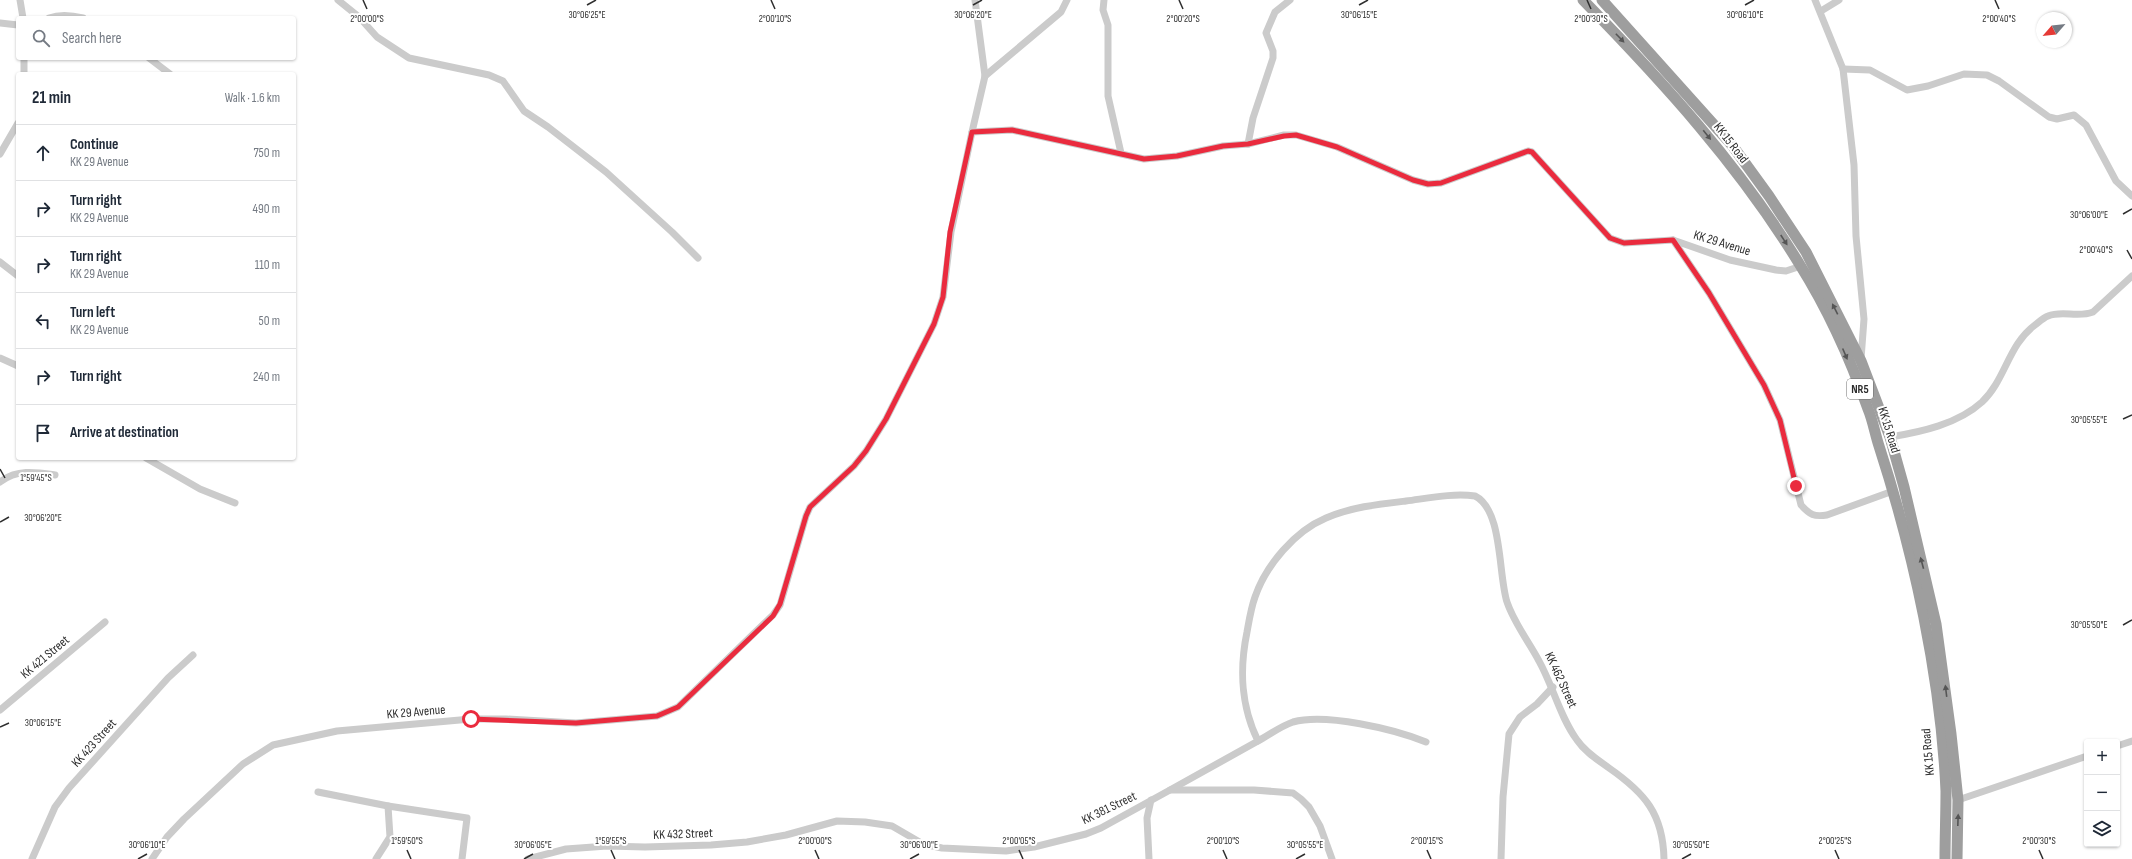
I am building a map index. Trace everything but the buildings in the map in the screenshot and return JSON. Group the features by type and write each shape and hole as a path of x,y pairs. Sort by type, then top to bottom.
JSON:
{"highway":[{"name":"KK 15 Road","path":"1583,0 1704,131 1757,199 1801,266 1842,345 1869,409 1893,491 1918,592 1934,685 1946,791 1945,859"},
{"name":"KK 15 Road","path":"1602,0 1732,145 1769,196 1806,252 1861,361 1890,437 1904,487 1936,624 1950,726 1958,800 1956,859"},
{"path":"1893,491 1904,487"}],"street":[{"path":"20,0 23,16"},
{"path":"338,0 359,17 377,37 409,58 493,76 503,81 524,112 554,131 606,172 672,232 698,258"},
{"path":"972,132 985,76 976,0"},
{"path":"985,76 1061,12 1067,0"},
{"path":"1104,0 1103,10 1108,25 1108,96 1121,153"},
{"path":"1248,144 1253,118 1273,58 1273,51 1266,33 1275,12 1290,0"},
{"path":"1815,0 1821,11 1826,28 1843,69 1854,165 1856,236 1864,319 1861,361"},
{"path":"1821,11 1839,0"},
{"path":"55,16 76,16"},
{"path":"0,23 16,25"},
{"path":"24,60 24,72"},
{"path":"152,60 167,72"},
{"path":"1843,69 1870,70 1907,90 1928,86 1964,74 1987,75 1999,81 2049,117 2057,119 2074,115 2081,119 2086,125 2116,181 2132,196"},
{"path":"0,154 16,127"},
{"name":"KK 29 Avenue","path":"152,859 168,837 184,819 243,764 273,745 337,731 471,719 576,723 657,716 678,707 773,616 780,604 810,507 854,466 866,451 886,419 934,324 943,297 950,232 972,132 1012,130 1144,159 1248,144 1284,136 1304,137 1337,147 1413,180 1428,184 1441,183 1528,151 1532,152 1610,238 1617,242 1624,243 1673,240 1730,260 1776,270 1786,270 1801,266"},
{"path":"1673,240 1709,293 1764,385 1780,420 1802,505 1809,514 1816,517 1827,515 1893,491"},
{"path":"0,262 16,274"},
{"path":"1890,437 1926,431 1976,406 1995,385 2016,343 2027,331 2047,316 2057,314 2085,316 2093,312 2132,276"},
{"path":"0,358 16,365"},
{"path":"149,460 200,489 235,503"},
{"path":"1,478 19,472 34,472 55,475"},
{"name":"KK 462 Street","path":"1258,741 1248,722 1244,701 1242,679 1243,649 1255,597 1273,563 1286,547 1315,523 1347,511 1391,502 1468,495 1482,499 1490,510 1494,525 1500,570 1507,602 1553,687 1569,727 1577,741 1585,749 1633,788 1649,804 1661,826 1664,859"},
{"name":"KK 421 Street","path":"0,710 105,622"},
{"name":"KK 423 Street","path":"32,859 55,807 69,788 168,678 193,655"},
{"path":"1500,859 1503,798 1509,734 1520,717 1537,704 1553,687"},
{"path":"1170,790 1291,723 1314,720 1369,726 1411,736 1426,742"},
{"path":"2120,745 2132,741"},
{"path":"1958,800 2084,757"},
{"name":"KK 381 Street","path":"837,821 865,822 892,826 923,844 942,848 1006,851 1034,847 1086,834 1101,828 1170,790 1254,790 1293,794 1301,798 1309,807 1320,826 1332,859"},
{"path":"318,792 388,806 467,818 462,859"},
{"path":"1149,859 1147,818 1151,800"},
{"path":"376,859 390,837 388,806"},
{"name":"KK 432 Street","path":"528,859 566,849 607,846 696,846 747,842 786,836 837,821"}],"route":[{"path":"471,719 506,719 576,723 657,716 666,713 678,707 773,616 780,604 810,507 854,466 866,451 886,419 934,324 943,297 950,232 972,132 1012,130 1144,159 1177,156 1223,146 1248,144 1284,136 1296,135 1337,147 1413,180 1428,184 1441,183 1488,166 1523,151 1532,152 1610,238 1617,242 1624,243 1662,239 1673,240 1709,293 1764,385 1780,420 1788,447 1796,486"}]}
